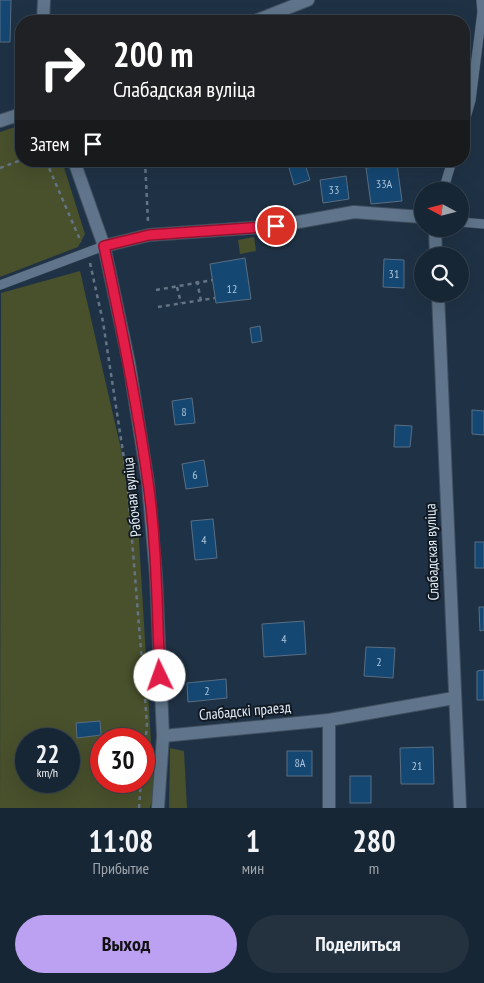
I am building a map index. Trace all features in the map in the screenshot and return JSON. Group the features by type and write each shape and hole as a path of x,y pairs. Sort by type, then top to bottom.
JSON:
{"street":[{"path":"43,15 44,0"},
{"path":"270,15 308,0"},
{"path":"0,121 15,116"},
{"name":"Рабочая вуліца","path":"76,167 104,246 129,363 148,483 156,576 163,736 158,808"},
{"path":"104,246 149,235 276,226 354,212 414,216"},
{"name":"Слабадская вуліца","path":"438,302 460,808"},
{"name":"Слабадскі праезд","path":"163,736 329,720 454,698"},
{"path":"329,720 329,808"}],"lane":[{"path":"470,103 482,12 481,0"},
{"path":"446,182 450,167"},
{"path":"469,223 484,224"},
{"path":"0,285 104,246"}],"path":[{"path":"0,168 15,162"},
{"path":"49,167 86,253 103,322 127,478 147,728"},
{"path":"145,167 149,235"},
{"path":"156,290 177,287 197,281 213,280"},
{"path":"197,281 200,301"},
{"path":"177,287 181,302"},
{"path":"158,306 216,298"},
{"path":"139,808 141,793"}],"green space":[{"path":"15,127 15,167 64,167 85,234 78,247 0,277 0,132"},
{"path":"254,237 256,251 240,254 238,240"},
{"path":"80,271 138,523 150,728 90,728 90,793 154,793 150,808 0,808 1,293"},
{"path":"170,748 184,751 187,808 169,808"}],"building":[{"path":"0,0 11,0 10,42 0,42"},
{"path":"289,167 306,167 310,180 294,185"},
{"path":"397,167 402,201 371,204 366,168"},
{"path":"346,176 349,199 323,203 320,180"},
{"path":"245,258 251,299 216,303 210,264"},
{"path":"384,259 404,260 404,288 383,287"},
{"path":"260,326 262,341 252,343 250,328"},
{"path":"192,398 195,423 175,425 172,401"},
{"path":"472,410 484,411 484,435 472,434"},
{"path":"395,425 412,426 410,447 394,447"},
{"path":"204,460 208,486 186,489 182,464"},
{"path":"213,519 217,558 195,560 191,521"},
{"path":"475,542 484,542 484,568 475,568"},
{"path":"479,607 484,607 484,630 480,631"},
{"path":"304,621 306,654 264,657 262,624"},
{"path":"366,647 395,648 393,678 364,676"},
{"path":"484,670 484,700 477,700 477,671"},
{"path":"226,679 227,698 188,702 187,683"},
{"path":"100,721 100,728 90,728 90,736 80,738 80,728 76,728 76,723"},
{"path":"433,747 434,784 401,784 400,748"},
{"path":"287,751 312,751 312,776 287,776"},
{"path":"350,776 371,776 371,803 350,803"}],"route":[{"path":"160,676 156,576 148,483 129,363 104,246 149,235 276,226"}]}
